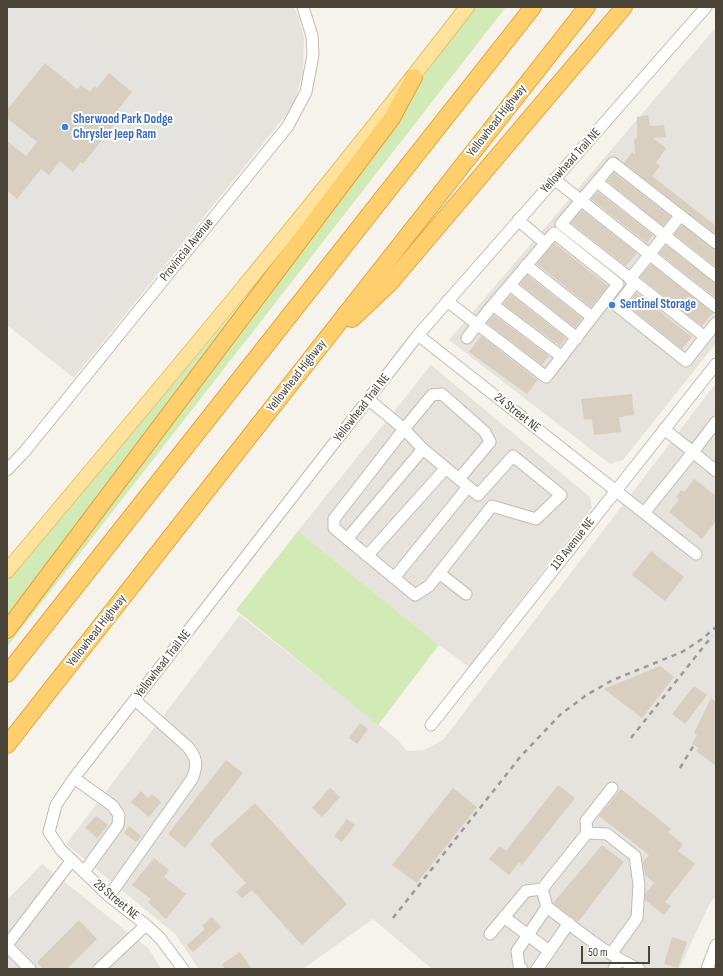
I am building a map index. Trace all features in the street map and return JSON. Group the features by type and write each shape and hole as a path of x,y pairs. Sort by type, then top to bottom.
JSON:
{"highway":[{"path":"7,674 533,7"},
{"name":"Yellowhead Highway","path":"7,745 587,7"},
{"path":"308,362 390,283 624,7"},
{"path":"7,630 392,118 414,76"},
{"path":"7,748 17,732"}],"main road":[{"path":"7,571 253,277 414,76 467,7"}],"street":[{"name":"Provincial Avenue","path":"7,470 25,451 288,126 306,92 313,55 312,36 303,7"},
{"name":"Yellowhead Trail NE","path":"49,832 56,805 74,778 418,335 706,7"},
{"path":"467,338 526,265 613,163 716,243"},
{"path":"554,179 580,202 716,306"},
{"path":"597,182 716,276"},
{"path":"680,216 649,255 617,306 686,361 716,323"},
{"path":"518,220 545,243"},
{"path":"561,224 705,337"},
{"path":"447,301 546,377 618,284 554,233"},
{"path":"526,265 592,317"},
{"path":"510,285 577,338"},
{"path":"493,305 562,357"},
{"name":"24 Street NE","path":"418,335 696,554"},
{"name":"119 Avenue NE","path":"431,725 716,364"},
{"path":"394,578 464,483 490,442 485,432 442,394 432,395 334,519 334,528 394,578 415,595 429,586 492,506"},
{"path":"368,399 404,429 423,449 492,506 536,519 561,495 513,456 478,494"},
{"path":"644,513 716,422"},
{"path":"664,429 716,471"},
{"path":"347,539 423,449"},
{"path":"368,556 446,468"},
{"path":"439,573 466,594"},
{"path":"109,896 192,779 197,764 193,752 135,700"},
{"path":"74,778 113,806 119,815 118,825 84,872"},
{"path":"490,934 526,891 542,889 587,833 586,820 612,788"},
{"name":"28 Street NE","path":"49,832 61,850 109,896 160,938 183,969"},
{"path":"587,833 608,834 635,856 639,885 637,918 615,961"},
{"path":"30,969 7,946 72,860"},
{"path":"542,889 547,907 615,961 639,969"},
{"path":"522,969 518,966 517,951 547,907"},
{"path":"504,917 549,951"},
{"path":"537,969 569,924"},
{"path":"99,969 146,925"},
{"path":"707,969 716,945"}],"shaded area":[{"path":"7,7 294,7 299,18 304,38 303,72 296,97 290,110 74,378 7,325"},
{"path":"7,7 60,7 237,146 82,340 75,335 69,343 7,295 7,190 17,198 41,169 49,175 60,161 73,172 99,145 121,116 116,112 132,92 109,73 97,88 94,86 90,92 81,85 77,89 45,63 7,110"},
{"path":"716,27 716,343 623,460 610,464 449,340"},
{"path":"7,118 37,142 26,156 7,141"},
{"path":"431,365 590,497 592,508 469,667 439,645 298,531"},
{"path":"716,383 716,896 710,903 679,969 432,969 373,919 303,969 199,969 175,934 66,844 240,615 398,740 407,751 424,750 443,740"},
{"path":"42,864 149,949 161,969 7,969 7,900"}],"green space":[{"path":"475,7 506,7 7,647 7,640"},
{"path":"261,280 7,616 7,581"},
{"path":"298,531 439,645 378,725 236,610"}],"building":[{"name":"Sherwood Park Dodge Chrysler Jeep Ram","path":"45,63 77,89 81,85 90,92 94,86 97,88 109,73 132,92 116,112 121,116 83,164 81,162 73,172 60,161 49,175 41,169 17,199 7,190 7,141 26,156 37,142 7,118 7,110"},
{"path":"648,115 650,126 664,125 666,137 653,138 666,148 656,163 660,166 652,176 716,226 716,234 624,163 632,152 635,154 634,139 637,138 637,117"},
{"path":"614,173 671,217 663,226 607,181"},
{"path":"598,192 653,235 647,243 591,199"},
{"path":"582,210 637,253 626,266 571,223"},
{"path":"682,225 712,249 716,250 716,267 674,234"},
{"path":"554,243 608,286 591,307 537,264"},
{"path":"666,245 716,283 716,298 659,253"},
{"path":"651,264 713,313 702,326 640,277"},
{"path":"527,275 582,318 575,328 520,284"},
{"path":"636,293 692,337 682,349 627,305"},
{"path":"511,295 566,338 560,346 503,304"},
{"path":"494,315 549,356 542,365 487,323"},
{"path":"481,336 538,380 527,394 469,352"},
{"path":"632,394 634,415 619,417 621,432 594,435 592,419 584,420 581,399"},
{"path":"694,479 716,496 716,521 702,539 669,512 679,500 676,497 681,490 684,492"},
{"path":"651,551 684,577 665,601 632,575"},
{"path":"660,666 674,677 642,718 604,689"},
{"path":"694,686 707,695 685,724 672,714"},
{"path":"711,698 716,702 716,766 696,751 699,748 692,744 697,735 694,733"},
{"path":"360,723 368,729 357,744 349,738"},
{"path":"226,760 243,773 185,848 168,834"},
{"path":"558,785 575,798 522,865 519,862 509,875 489,859 500,846 506,851"},
{"path":"330,788 340,797 322,817 312,808"},
{"path":"453,788 477,807 417,883 392,865"},
{"path":"621,789 671,829 668,832 683,844 678,851 695,864 665,902 671,906 664,915 645,900 645,894 654,883 645,875 643,862 649,855 599,816"},
{"path":"141,791 148,798 152,794 161,802 149,817 131,802"},
{"path":"255,803 347,904 302,945 252,890 242,898 236,892 246,883 210,844"},
{"path":"96,816 108,825 97,838 85,828"},
{"path":"347,819 355,825 342,842 334,836"},
{"path":"129,826 141,836 136,842 124,833"},
{"path":"602,845 624,862 578,922 553,903"},
{"path":"154,858 169,870 164,877 186,894 166,919 148,902 151,899 132,885"},
{"path":"212,917 221,927 193,952 187,945 205,929 202,926"},
{"path":"79,920 97,939 67,969 43,969 37,962"},
{"path":"672,937 687,942 678,968 664,964"},
{"path":"240,952 252,969 225,969 222,964"}],"railway":[{"path":"393,918 521,756 561,714 588,694 613,680 682,652 702,639 716,627"},
{"path":"631,738 712,636"},
{"path":"680,768 694,745"}],"place":[{"name":"Sherwood Park Dodge Chrysler Jeep Ram","path":"65,127"},
{"name":"Sentinel Storage","path":"612,305"}]}
